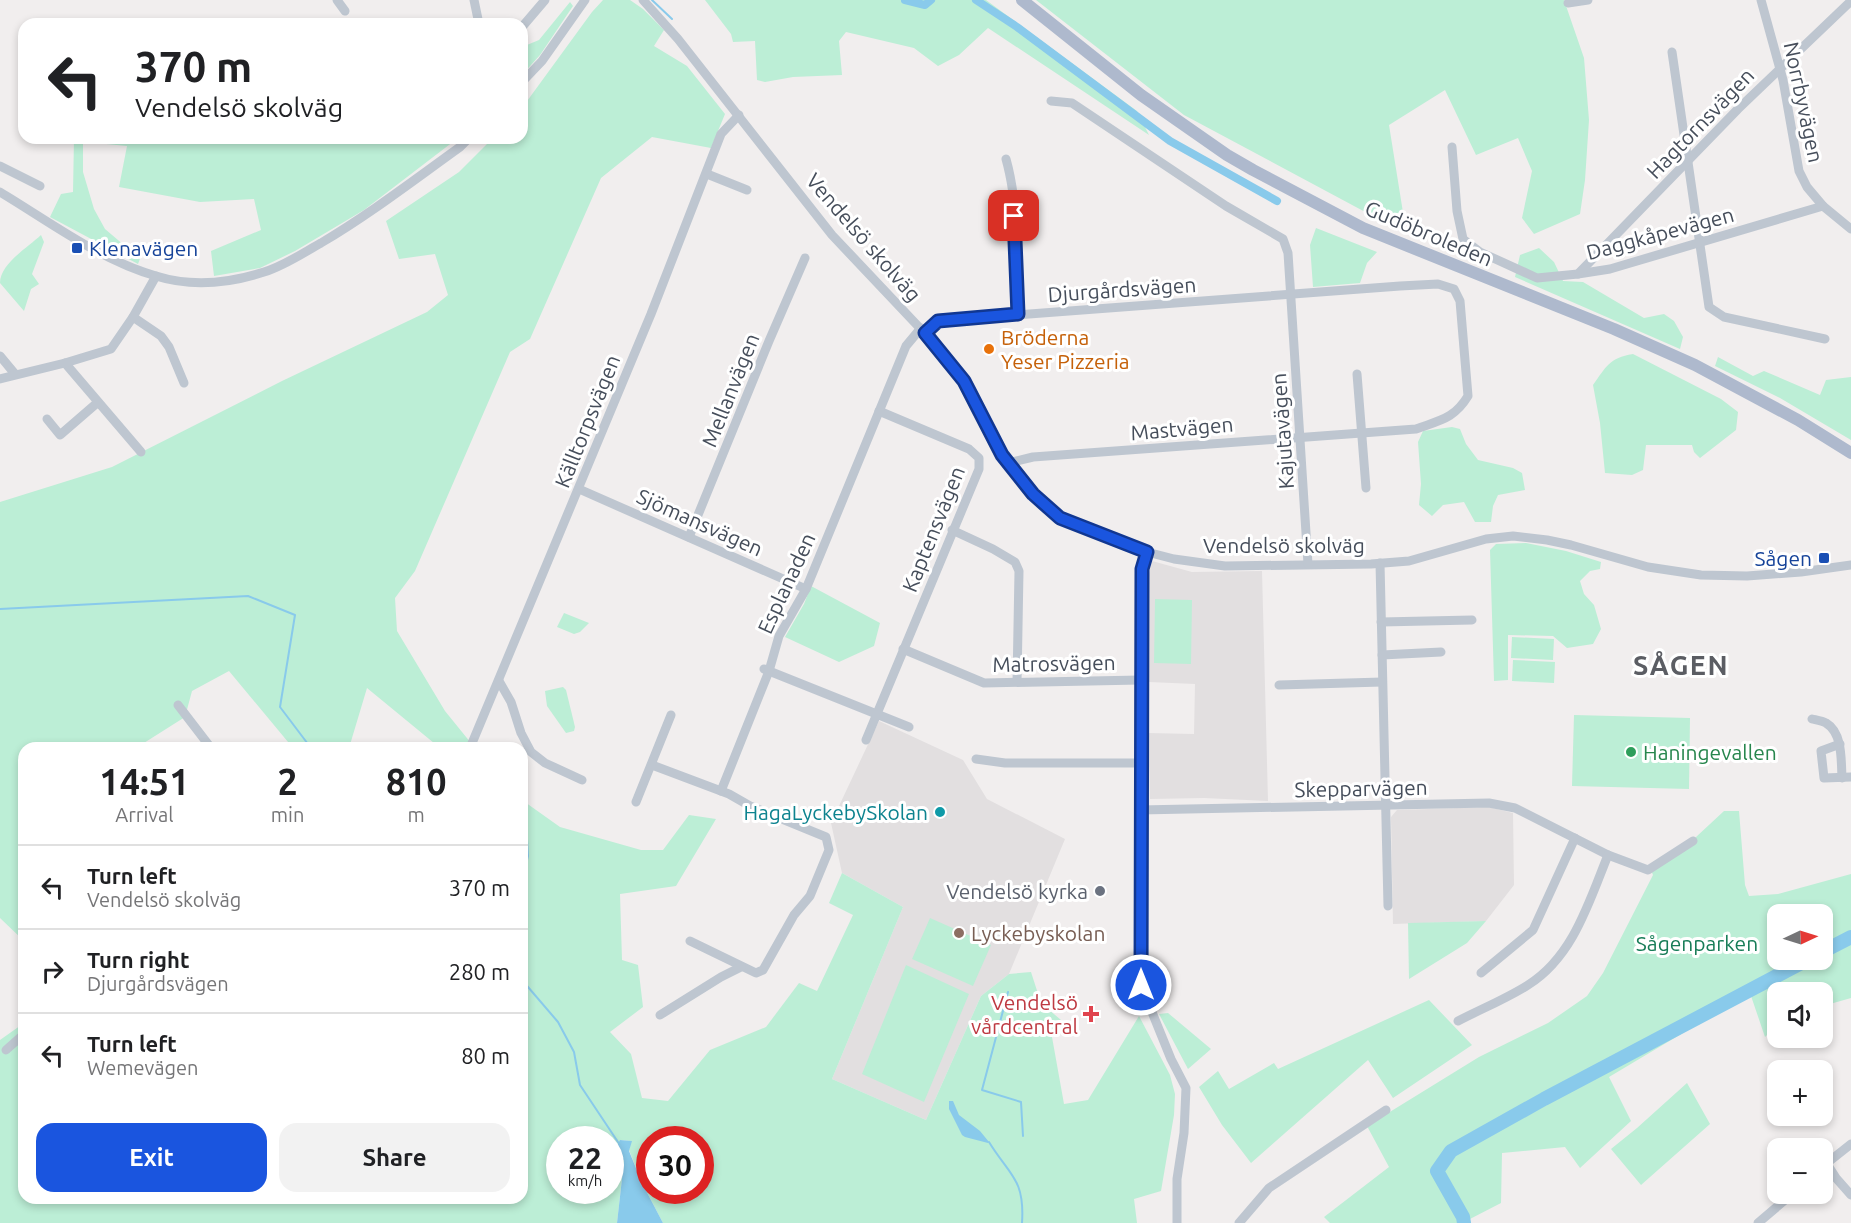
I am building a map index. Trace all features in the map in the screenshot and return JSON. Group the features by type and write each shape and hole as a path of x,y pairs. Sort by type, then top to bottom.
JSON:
{"main road":[{"name":"Gudöbroleden","path":"1022,0 1141,95 1227,155 1262,175 1363,228 1614,329 1695,365 1798,420 1851,453"}],"street":[{"path":"336,0 345,11"},
{"path":"474,0 478,18"},
{"path":"528,20 545,0"},
{"path":"528,76 542,61 585,0"},
{"name":"Vendelsö skolväg","path":"643,0 660,17 739,115 832,235 923,331 964,381 1008,463 1033,494 1060,518 1147,552 1174,559 1225,566 1308,560 1380,563 1409,561 1486,539 1513,536 1571,545 1648,567 1701,575 1747,576 1851,565"},
{"path":"1568,3 1588,0"},
{"name":"Norrbyvägen","path":"1761,0 1766,10 1789,106 1799,171 1807,187 1822,206 1851,229"},
{"name":"Hagtornsvägen","path":"1578,274 1780,68 1851,1"},
{"path":"1672,52 1709,307 1724,317 1825,339"},
{"path":"1051,101 1071,103 1226,206 1282,239 1288,253 1290,296"},
{"name":"Källtorpsvägen","path":"473,742 579,489 721,135 739,115"},
{"path":"0,192 111,259 156,276 203,283 265,272 298,256 358,221 463,144"},
{"name":"Daggkåpevägen","path":"1452,147 1457,212 1463,239 1480,252 1537,278 1610,269 1822,206"},
{"path":"1006,159 1011,177 1018,314"},
{"path":"0,166 40,186"},
{"path":"707,174 747,190"},
{"name":"Mellanvägen","path":"689,537 805,258"},
{"path":"0,378 65,363 111,349 133,317 156,276"},
{"name":"Djurgårdsvägen","path":"923,331 938,321 1438,284"},
{"name":"Mastvägen","path":"1008,463 1034,457 1416,429 1448,417 1460,410 1468,396 1460,301 1454,289 1438,284"},
{"name":"Kajutavägen","path":"1290,296 1308,560"},
{"path":"133,317 161,336 169,347 184,383"},
{"name":"Esplanaden","path":"721,791 779,636 806,589 906,346 923,331"},
{"path":"0,356 15,374"},
{"path":"65,363 141,452"},
{"path":"1356,374 1366,488"},
{"path":"47,419 60,435 97,403"},
{"name":"Kaptensvägen","path":"866,740 979,469 979,458 969,449 879,411"},
{"name":"Sjömansvägen","path":"579,489 806,589"},
{"path":"952,530 1015,562 1019,571 1017,682"},
{"path":"1147,552 1142,569 1140,680 1141,985 1185,1088 1184,1133 1178,1179 1178,1223"},
{"path":"1380,563 1388,906"},
{"path":"1382,622 1472,620"},
{"name":"Matrosvägen","path":"903,649 984,683 1140,680"},
{"path":"1382,655 1441,652"},
{"path":"766,670 909,727"},
{"path":"499,681 511,702 526,742"},
{"path":"1279,685 1382,682"},
{"path":"178,705 206,742"},
{"path":"636,801 671,716"},
{"path":"1812,719 1826,723 1834,731 1840,744 1846,777 1824,778 1821,751 1840,744"},
{"path":"528,746 531,752 545,763 582,780"},
{"path":"976,759 1005,762 1140,763"},
{"path":"652,765 721,791 750,806 826,837 830,850 810,896 794,915 763,970 756,973 690,941"},
{"name":"Skepparvägen","path":"1140,810 1489,803 1515,808 1608,855 1648,870 1693,841"},
{"path":"1481,973 1533,930 1575,838"},
{"path":"1458,1021 1528,985 1554,964 1572,939 1608,855"},
{"path":"660,1015 741,967"},
{"path":"6,1050 18,1039"},
{"path":"1239,1223 1269,1188 1386,1110"},
{"path":"1833,1159 1851,1144"},
{"path":"1833,1175 1851,1195"},
{"path":"1758,1223 1780,1204"}],"shaded area":[{"path":"1152,561 1192,572 1262,571 1268,801 1204,798 1150,799 1148,733 1194,734 1195,684 1149,682 1148,577"},
{"name":"Lyckebyskolan","path":"879,721 963,760 987,799 1065,839 1009,974 981,996 926,1120 832,1079 903,907 842,873 831,823"},
{"path":"1489,807 1513,813 1514,885 1486,921 1393,924 1391,817 1397,810"}],"green space":[{"path":"603,0 630,0 643,9 664,30 654,46 687,66 725,114 711,148 652,137 601,178 530,339 510,352 415,571 395,598 397,631 445,711 470,742 433,742 367,688 351,742 288,742 229,671 192,691 185,717 145,742 18,742 18,935 0,918 0,502 112,467 282,381 427,312 448,295 435,254 399,259 386,221 459,172 487,144 528,144 528,100"},
{"path":"705,0 986,0 1137,111 1149,135 988,28 959,55 938,66 914,48 846,32 839,41 842,75 793,77 765,82 757,80 755,41 733,42 731,34"},
{"path":"1036,0 1564,0 1584,58 1589,120 1580,214 1534,234 1522,218 1532,171 1518,138 1476,155 1445,90 1389,125 1405,225 1382,221 1184,115"},
{"path":"570,2 573,6 540,55 528,68 528,45 539,40"},
{"path":"74,144 83,144 83,172 94,209 105,229 141,256 138,264 50,217 61,194 73,192"},
{"path":"106,144 450,144 364,210 295,251 260,268 214,276 211,251 261,230 254,199 200,202 119,187 127,146"},
{"path":"1316,228 1377,252 1367,263 1360,283 1313,287 1310,245"},
{"path":"41,235 44,242 32,274 39,284 31,289 24,311 0,283 1,276 9,263"},
{"path":"1539,248 1554,262 1563,281 1583,282 1644,318 1664,314 1674,321 1683,337 1680,349 1515,277 1520,255"},
{"path":"1633,354 1721,399 1738,412 1736,430 1700,458 1694,452 1692,445 1646,445 1643,470 1632,475 1605,473 1600,423 1593,385 1613,361"},
{"path":"1718,357 1753,376 1764,371 1820,395 1826,380 1851,377 1851,440 1780,398 1715,366"},
{"path":"1452,427 1460,429 1466,444 1478,460 1513,468 1522,473 1525,490 1498,495 1493,506 1491,522 1475,522 1464,502 1443,505 1432,516 1419,505 1421,484 1418,442 1423,431"},
{"path":"1526,543 1566,551 1601,562 1600,569 1590,571 1580,581 1584,594 1594,605 1601,629 1593,644 1567,648 1553,636 1508,635 1508,680 1494,681 1490,550 1496,544"},
{"path":"811,586 880,623 874,646 839,662 785,637 804,604"},
{"path":"1155,599 1192,600 1191,664 1154,663"},
{"path":"564,613 589,623 580,632 574,634 557,627"},
{"path":"1512,637 1554,639 1553,660 1511,658"},
{"path":"1513,660 1555,662 1554,683 1512,681"},
{"path":"563,687 566,690 575,727 574,731 566,733 547,706 545,691"},
{"name":"Haningevallen","path":"1574,715 1690,718 1689,789 1572,786"},
{"path":"528,804 560,827 641,850 663,850 689,815 716,819 676,886 620,894 622,960 638,965 643,1007 610,1032 631,1054 642,1098 668,1101 710,1050 766,1027 799,983 817,991 853,915 829,903 842,873 903,907 832,1079 926,1120 981,996 1009,974 1031,972 1041,1003 1061,1020 1052,1037 1064,1104 1088,1100 1139,1016 1170,1075 1175,1094 1174,1115 1161,1191 1134,1199 1137,1223 663,1223 653,1204 714,1204 714,1126 636,1126 636,1168 629,1150 631,1141 624,1140 624,1126 546,1126 546,1204 619,1204 617,1223 0,1223 0,1040 18,1027 18,1204 528,1204"},
{"name":"Sågenparken","path":"1724,811 1739,811 1745,885 1749,896 1778,894 1851,874 1851,998 1833,1003 1833,982 1767,982 1767,1035 1765,1037 1750,993 1609,1077 1631,1121 1580,1168 1565,1147 1502,1153 1501,1203 1468,1220 1469,1223 1330,1223 1324,1217 1389,1167 1367,1126 1479,1057 1548,1023 1587,996 1603,973 1653,875 1651,870 1682,850"},
{"path":"930,918 991,945 973,986 912,959"},
{"path":"1486,921 1467,943 1409,979 1408,923"},
{"path":"906,965 969,994 924,1102 862,1074"},
{"path":"1429,1000 1472,1045 1393,1098 1368,1060 1251,1163 1222,1125 1199,1087 1218,1071 1229,1089 1274,1063 1278,1069"},
{"path":"1168,1013 1211,1049 1188,1069 1159,1014"},
{"path":"1687,1083 1710,1124 1641,1185 1611,1149"}],"water":[{"path":"949,1101 953,1101 959,1115 980,1131 988,1143 962,1135 949,1109"},
{"path":"624,1140 632,1141 629,1151 636,1168 636,1204 653,1204 663,1223 617,1223 619,1204 624,1204"}],"waterway":[{"path":"652,0 672,19"},
{"path":"905,0 925,5 931,0"},
{"path":"976,0 1017,27 1170,141 1277,201"},
{"path":"0,609 248,596 295,615 280,707 306,742"},
{"path":"1833,946 1851,937"},
{"path":"1464,1223 1463,1217 1437,1171 1451,1151 1544,1099 1788,970"},
{"path":"528,987 558,1022 574,1052 580,1085 607,1126"},
{"path":"1008,992 982,1090 1021,1102 1023,1136"},
{"path":"989,1142 1018,1186 1021,1196 1022,1223"}],"place":[{"name":"Klenavägen","path":"77,248"},
{"name":"Bröderna Yeser Pizzeria","path":"989,349"},
{"name":"Sågen","path":"1824,558"},
{"name":"Haningevallen","path":"1631,752"},
{"name":"HagaLyckebySkolan","path":"940,812"},
{"name":"Vendelsö kyrka","path":"1100,891"},
{"name":"Lyckebyskolan","path":"959,933"},
{"name":"Vendelsö vårdcentral","path":"1091,1014"}],"district":[{"name":"SÅGEN","path":"1681,665"}],"route":[{"path":"1014,216 1018,314 938,321 925,333 964,381 1002,455 1033,494 1060,518 1147,552 1142,569 1140,700 1141,985"}]}
